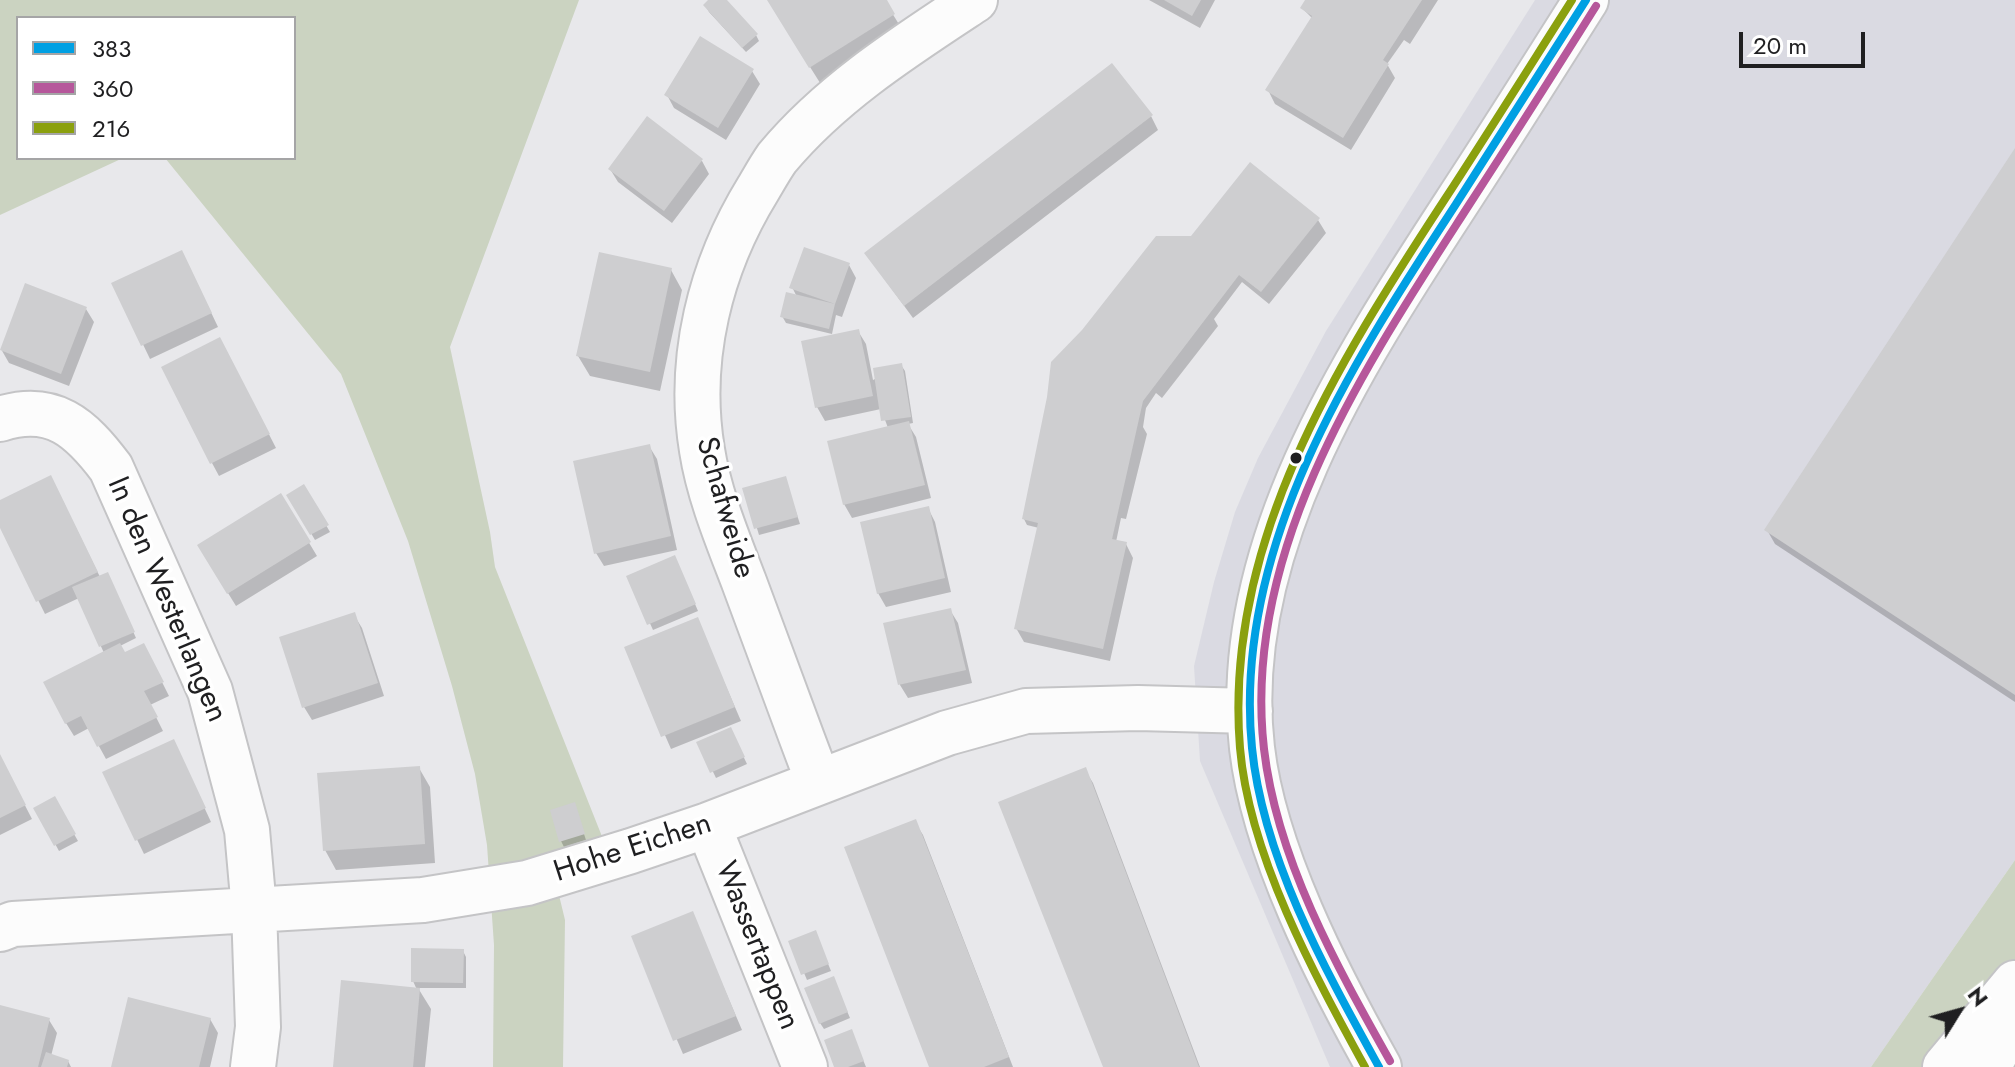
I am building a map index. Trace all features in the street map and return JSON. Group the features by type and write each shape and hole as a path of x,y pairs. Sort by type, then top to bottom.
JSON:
{"street":[{"name":"Schafweide","path":"818,781 722,523 702,451 697,387 702,329 718,268 741,216 776,160 822,113 892,55 975,0"},
{"path":"1379,1067 1327,964 1280,860 1260,792 1252,749 1250,711 1258,608 1290,500 1314,444 1410,275 1586,0"},
{"name":"In den Westerlangen","path":"0,419 32,413 61,418 89,438 111,468 210,691 247,830 254,909 258,1027 253,1067"},
{"name":"Hohe Eichen","path":"0,929 13,924 423,900 497,889 527,883 708,825 947,733 1026,711 1138,708 1250,711"},
{"name":"Wassertappen","path":"708,825 805,1067"},
{"path":"1945,1067 2015,983"},
{"path":"1988,1067 2015,1019"}],"shaded area":[{"path":"1535,0 2015,0 2015,860 1871,1067 1330,1067 1200,761 1194,666 1235,512 1258,458 1326,331"}],"green space":[{"path":"0,0 579,0 450,347 495,567 603,839 550,858 565,920 563,1067 493,1067 494,945 487,845 475,774 408,541 341,374 167,160 296,160 296,16 16,16 16,160 119,160 0,215"},
{"path":"2015,860 2015,1067 1871,1067 1880,1054"}],"building":[{"path":"708,0 727,0 758,34 742,48 703,5"},
{"path":"767,0 887,0 895,14 809,68"},
{"path":"1164,0 1201,0 1192,16"},
{"path":"1305,0 1422,0 1383,60 1389,64 1343,138 1265,90 1312,16 1300,8"},
{"path":"700,36 754,69 718,128 664,95"},
{"path":"1112,63 1153,115 904,306 864,253"},
{"path":"647,116 703,159 664,211 608,169"},
{"path":"2015,148 2015,695 1764,530"},
{"path":"1250,162 1320,218 1261,292 1239,275 1143,401 1112,539 1127,542 1103,649 1014,629 1038,523 1022,519 1047,397 1051,362 1082,330 1156,236 1191,236"},
{"path":"804,247 850,263 835,304 789,288"},
{"path":"182,250 212,313 141,346 111,283"},
{"path":"599,252 672,268 650,372 576,356"},
{"path":"25,283 87,307 61,374 0,350"},
{"path":"786,292 835,304 829,329 780,317"},
{"path":"859,329 873,396 815,408 801,341"},
{"path":"220,337 270,434 210,464 161,367"},
{"path":"902,363 911,417 881,421 873,368"},
{"path":"909,421 925,485 843,505 827,441"},
{"path":"650,444 671,536 594,554 573,461"},
{"path":"51,475 98,572 36,602 0,528 0,500"},
{"path":"786,476 798,517 754,529 742,488"},
{"path":"304,484 329,525 310,535 286,495"},
{"path":"281,493 311,542 227,594 197,545"},
{"path":"929,506 945,578 877,594 860,522"},
{"path":"675,555 696,604 647,625 626,576"},
{"path":"108,572 135,632 99,647 72,587"},
{"path":"951,608 966,670 898,685 883,623"},
{"path":"355,612 378,683 302,708 279,637"},
{"path":"698,617 735,707 661,737 624,647"},
{"path":"120,643 125,652 144,643 164,682 144,691 158,717 97,747 81,716 65,724 43,682"},
{"path":"731,727 745,757 710,773 696,742"},
{"path":"174,739 206,808 135,841 102,772"},
{"path":"0,754 26,805 0,818"},
{"path":"420,766 425,844 323,851 317,773"},
{"path":"1086,767 1199,1067 1103,1067 998,802"},
{"path":"55,796 76,834 54,846 33,808"},
{"path":"575,802 585,834 559,842 550,810"},
{"path":"916,819 1009,1057 984,1067 929,1067 844,847"},
{"path":"693,911 736,1016 673,1041 631,936"},
{"path":"816,930 829,964 801,975 788,941"},
{"path":"411,948 464,949 463,983 411,982"},
{"path":"834,976 848,1012 819,1024 804,988"},
{"path":"341,980 420,988 413,1067 333,1067"},
{"path":"128,997 211,1018 199,1067 111,1067"},
{"path":"0,1005 50,1018 38,1067 0,1067"},
{"path":"852,1029 864,1061 848,1067 834,1067 824,1040"},
{"path":"46,1052 69,1060 67,1067 41,1067"}],"transit line":[{"name":"216","path":"1365,1067 1305,953 1256,830 1240,748 1240,672 1250,599 1269,527 1296,458 1329,391 1365,325 1572,0"},
{"name":"383","path":"1379,1067 1300,913 1283,872 1258,790 1252,748 1251,674 1261,601 1280,530 1307,461 1340,394 1416,265 1586,0"},
{"name":"360","path":"1390,1061 1312,911 1295,871 1271,790 1264,749 1262,675 1272,602 1292,531 1319,462 1353,395 1390,329 1596,6"}]}
